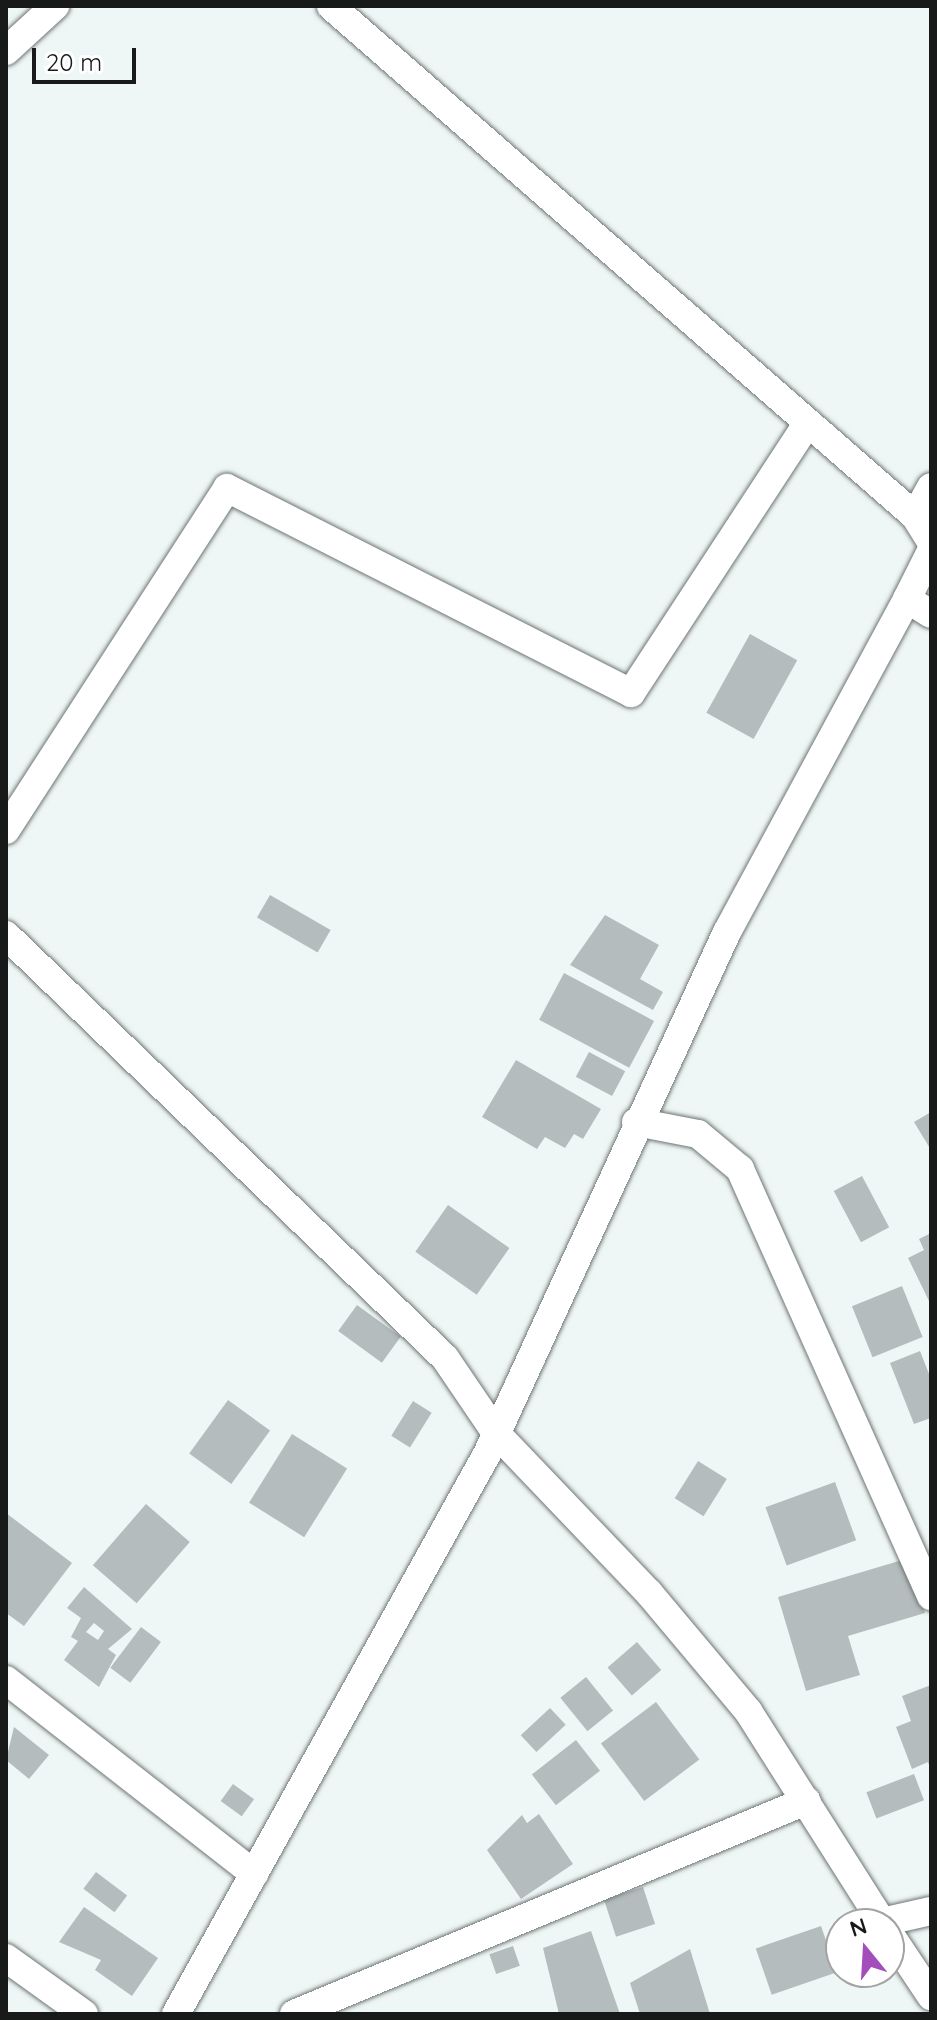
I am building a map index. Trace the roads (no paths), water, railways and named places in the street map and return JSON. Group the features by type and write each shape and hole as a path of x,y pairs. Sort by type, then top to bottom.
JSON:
{"street":[{"path":"6,51 55,6"},
{"path":"331,6 915,516 931,542"},
{"path":"6,830 227,488 631,693 808,423"},
{"path":"915,516 931,487"},
{"path":"176,2014 496,1433 636,1122 727,932 931,551"},
{"path":"907,599 931,614"},
{"path":"6,935 445,1358 496,1433 699,1652 748,1711 874,1908"},
{"path":"636,1122 698,1134 740,1169 931,1596"},
{"path":"6,1680 254,1874"},
{"path":"294,2014 806,1801"},
{"path":"905,1919 931,1911"},
{"path":"905,1956 931,1996"},
{"path":"6,1958 84,2014"}]}
